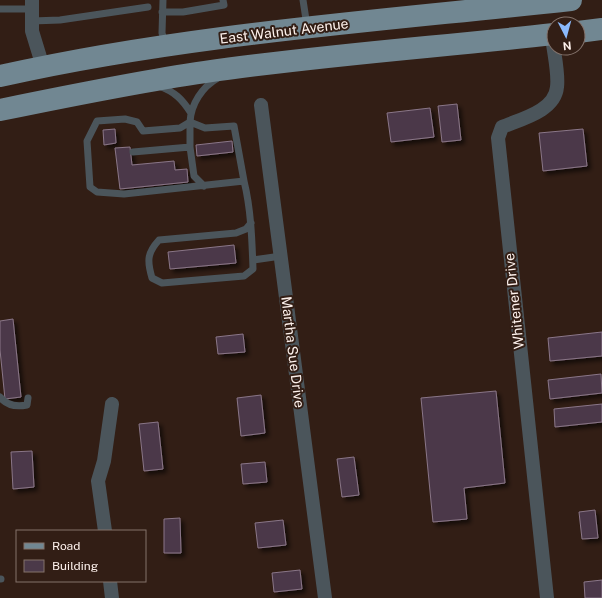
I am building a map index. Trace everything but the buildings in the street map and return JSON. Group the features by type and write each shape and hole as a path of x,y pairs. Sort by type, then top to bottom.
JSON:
{"main road":[{"name":"East Walnut Avenue","path":"0,76 43,66 166,47 441,9 571,0"},
{"path":"586,31 602,29"},
{"path":"0,110 146,82 237,68 546,35"}],"street":[{"path":"32,10 32,31 43,66"},
{"name":"Whitener Drive","path":"547,598 498,138 502,127 543,109 552,100 557,88 555,56"},
{"name":"Martha Sue Drive","path":"261,105 326,598"},
{"path":"105,530 98,482 104,461 112,404"},
{"path":"110,582 112,598"}],"lane":[{"path":"163,0 162,33 166,47"},
{"path":"162,12 183,12 224,5 223,0"},
{"path":"303,0 308,28"},
{"path":"0,9 32,10 60,20 148,8"},
{"path":"204,186 194,176 190,147 191,114 199,95 212,82 237,68"},
{"path":"146,82 172,91 181,98 191,114"},
{"path":"190,122 180,128 143,130 137,122 125,119 97,121 87,141 90,187 97,192 124,194 244,181"},
{"path":"190,122 205,128 234,126 249,200 253,269 244,276 162,283 152,278 148,267 150,250 159,240 236,233 246,229 250,223"},
{"path":"133,152 190,147"},
{"path":"253,260 281,256"},
{"path":"0,397 4,402 18,407 27,405 28,398"}]}
